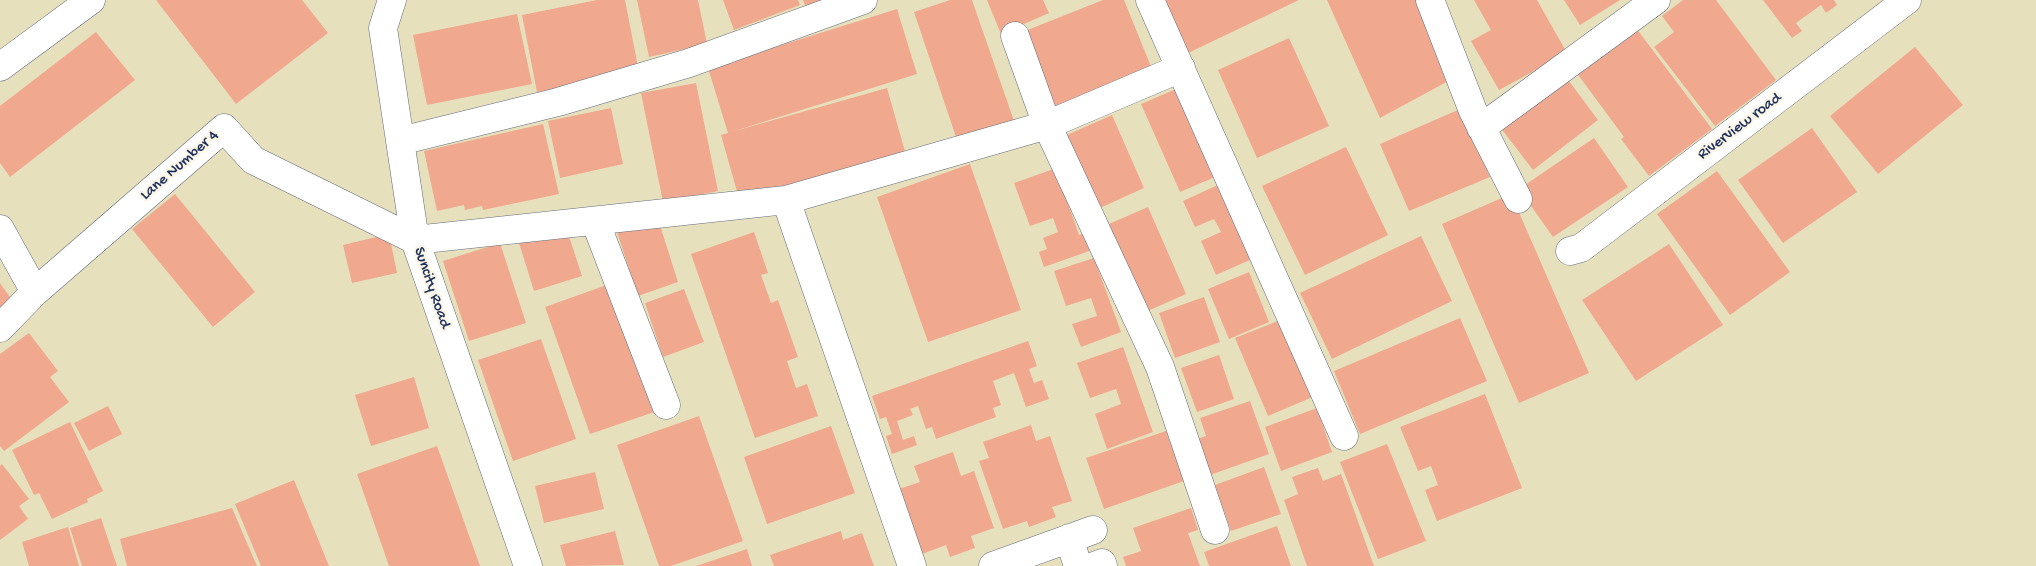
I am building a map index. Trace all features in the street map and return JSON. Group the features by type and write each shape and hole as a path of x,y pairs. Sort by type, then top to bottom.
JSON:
{"street":[{"path":"0,67 91,0"},
{"name":"Suncity Road","path":"392,0 383,28 415,240 528,566"},
{"path":"400,141 558,102 689,63 863,0"},
{"path":"1150,0 1344,436"},
{"path":"1430,0 1473,111 1518,199"},
{"path":"1482,128 1656,0"},
{"name":"Riverview road","path":"1570,251 1581,248 1908,0"},
{"path":"1015,36 1047,125 1160,367 1215,530"},
{"path":"415,240 786,200 1047,125 1181,68"},
{"name":"Lane Number 4","path":"35,292 224,128 253,160 415,240"},
{"path":"786,200 912,566"},
{"path":"595,220 666,405"},
{"path":"0,228 35,292 0,328"},
{"path":"993,566 1081,534 1078,566"},
{"path":"1094,566 1102,563 1103,566"}],"building":[{"path":"156,0 302,0 328,33 236,104"},
{"path":"597,0 625,0 639,72 537,92 522,15"},
{"path":"637,0 698,0 707,44 649,57"},
{"path":"723,0 798,0 800,5 734,30"},
{"path":"803,0 833,0 807,10"},
{"path":"950,0 972,0 1014,121 957,140 914,12"},
{"path":"987,0 1043,0 1049,13 1001,34"},
{"path":"1103,0 1124,0 1152,69 1051,110 1020,33"},
{"path":"1157,0 1299,0 1184,55"},
{"path":"1327,0 1421,0 1452,79 1380,118"},
{"path":"1474,0 1537,0 1567,53 1499,90 1471,41 1491,30"},
{"path":"1564,0 1620,0 1580,25"},
{"path":"1683,0 1716,0 1776,80 1715,126 1654,47 1674,32 1662,16"},
{"path":"1763,0 1834,0 1837,5 1826,13 1821,5 1796,23 1802,31 1792,38"},
{"path":"897,9 917,74 731,132 887,88 906,155 740,202 721,135 728,133 708,68"},
{"path":"517,14 532,84 427,105 413,35"},
{"path":"1636,28 1712,129 1649,176 1621,139 1624,137 1576,72"},
{"path":"96,32 135,80 10,177 0,163 0,106"},
{"path":"1289,38 1329,126 1257,158 1218,70"},
{"path":"1915,47 1963,105 1878,174 1830,116"},
{"path":"1566,77 1598,120 1533,170 1500,127"},
{"path":"696,83 718,191 663,202 641,93"},
{"path":"1183,86 1222,174 1180,192 1141,104"},
{"path":"611,108 623,164 560,178 548,121"},
{"path":"1460,109 1490,177 1409,211 1380,144"},
{"path":"1112,115 1144,188 1091,212 1058,139"},
{"path":"543,124 559,194 483,210 482,206 465,210 464,205 437,211 424,151"},
{"path":"1812,128 1857,192 1783,243 1738,180"},
{"path":"1594,138 1628,187 1553,237 1519,189"},
{"path":"1346,147 1388,235 1305,275 1262,186"},
{"path":"970,164 1021,310 928,342 877,197"},
{"path":"1062,166 1064,192 1079,235 1085,233 1092,250 1044,267 1039,252 1047,249 1043,238 1058,232 1053,218 1030,226 1014,183"},
{"path":"1717,171 1790,272 1730,315 1657,214"},
{"path":"1220,184 1252,259 1216,275 1201,241 1221,232 1214,219 1195,227 1183,201"},
{"path":"175,194 255,292 213,327 132,229"},
{"path":"1511,194 1589,373 1519,403 1442,224"},
{"path":"1148,207 1186,294 1141,314 1102,227"},
{"path":"658,219 678,282 638,296 617,232"},
{"path":"566,227 582,276 534,291 519,243"},
{"path":"754,232 768,273 761,275 771,303 778,300 798,357 787,361 796,388 807,384 818,416 755,438 691,254"},
{"path":"389,234 397,273 352,283 343,245"},
{"path":"1421,236 1452,301 1332,359 1300,293"},
{"path":"500,243 526,323 469,341 443,261"},
{"path":"1669,244 1723,325 1636,381 1582,300"},
{"path":"1094,258 1121,332 1081,347 1072,324 1097,316 1091,298 1066,306 1054,271"},
{"path":"1249,272 1269,322 1229,339 1208,289"},
{"path":"615,282 660,410 590,434 545,307"},
{"path":"0,283 14,303 0,313"},
{"path":"684,289 704,342 663,357 645,303"},
{"path":"1204,297 1220,342 1175,358 1159,313"},
{"path":"1460,318 1487,381 1360,434 1334,371"},
{"path":"1283,319 1315,396 1268,416 1235,338"},
{"path":"29,333 58,371 50,377 69,402 4,451 0,446 0,354"},
{"path":"541,339 576,439 513,461 478,360"},
{"path":"1028,341 1037,366 1029,369 1034,383 1042,380 1049,399 1026,407 1014,373 993,381 1001,405 993,408 996,417 936,439 932,427 926,429 918,406 910,409 913,415 897,421 903,440 914,436 917,445 892,454 886,436 892,434 886,417 880,419 872,396"},
{"path":"1123,347 1153,432 1107,449 1095,414 1121,404 1116,389 1090,398 1077,363"},
{"path":"1219,355 1234,399 1197,412 1181,368"},
{"path":"414,377 429,428 371,446 355,395"},
{"path":"1485,394 1522,488 1437,521 1425,490 1438,485 1431,466 1418,471 1400,427"},
{"path":"1250,401 1269,454 1210,475 1197,439 1206,436 1200,418"},
{"path":"108,406 122,434 89,451 74,423"},
{"path":"1317,408 1332,452 1281,471 1265,427"},
{"path":"699,416 743,541 671,566 659,566 617,445"},
{"path":"70,422 103,491 87,499 88,502 52,519 39,493 34,495 12,450"},
{"path":"1031,425 1036,441 1050,436 1072,501 1052,507 1056,517 1029,527 1027,521 1003,529 979,461 989,458 983,442"},
{"path":"831,426 855,493 767,524 744,457"},
{"path":"1166,431 1184,481 1104,509 1086,458"},
{"path":"1387,444 1426,541 1378,559 1340,462"},
{"path":"437,446 480,566 389,566 357,474"},
{"path":"953,452 961,476 974,471 994,528 971,536 975,548 950,557 946,545 922,554 899,489 920,482 914,466"},
{"path":"2,464 29,499 19,506 28,519 0,540 0,466"},
{"path":"1264,467 1281,514 1231,531 1215,485"},
{"path":"1318,468 1323,481 1341,474 1374,566 1307,566 1284,500 1298,494 1292,477"},
{"path":"595,472 604,509 544,523 535,486"},
{"path":"294,480 329,566 261,566 235,504"},
{"path":"232,508 257,566 127,566 120,539"},
{"path":"1191,508 1198,530 1188,533 1200,566 1126,566 1123,557 1141,551 1133,528"},
{"path":"101,518 117,566 82,566 70,528"},
{"path":"1277,526 1291,566 1209,566 1204,552"},
{"path":"68,527 79,566 29,566 22,542"},
{"path":"615,531 624,565 566,566 560,545"},
{"path":"841,531 843,540 862,533 874,566 774,566 770,555"},
{"path":"747,549 752,566 696,566"}]}
